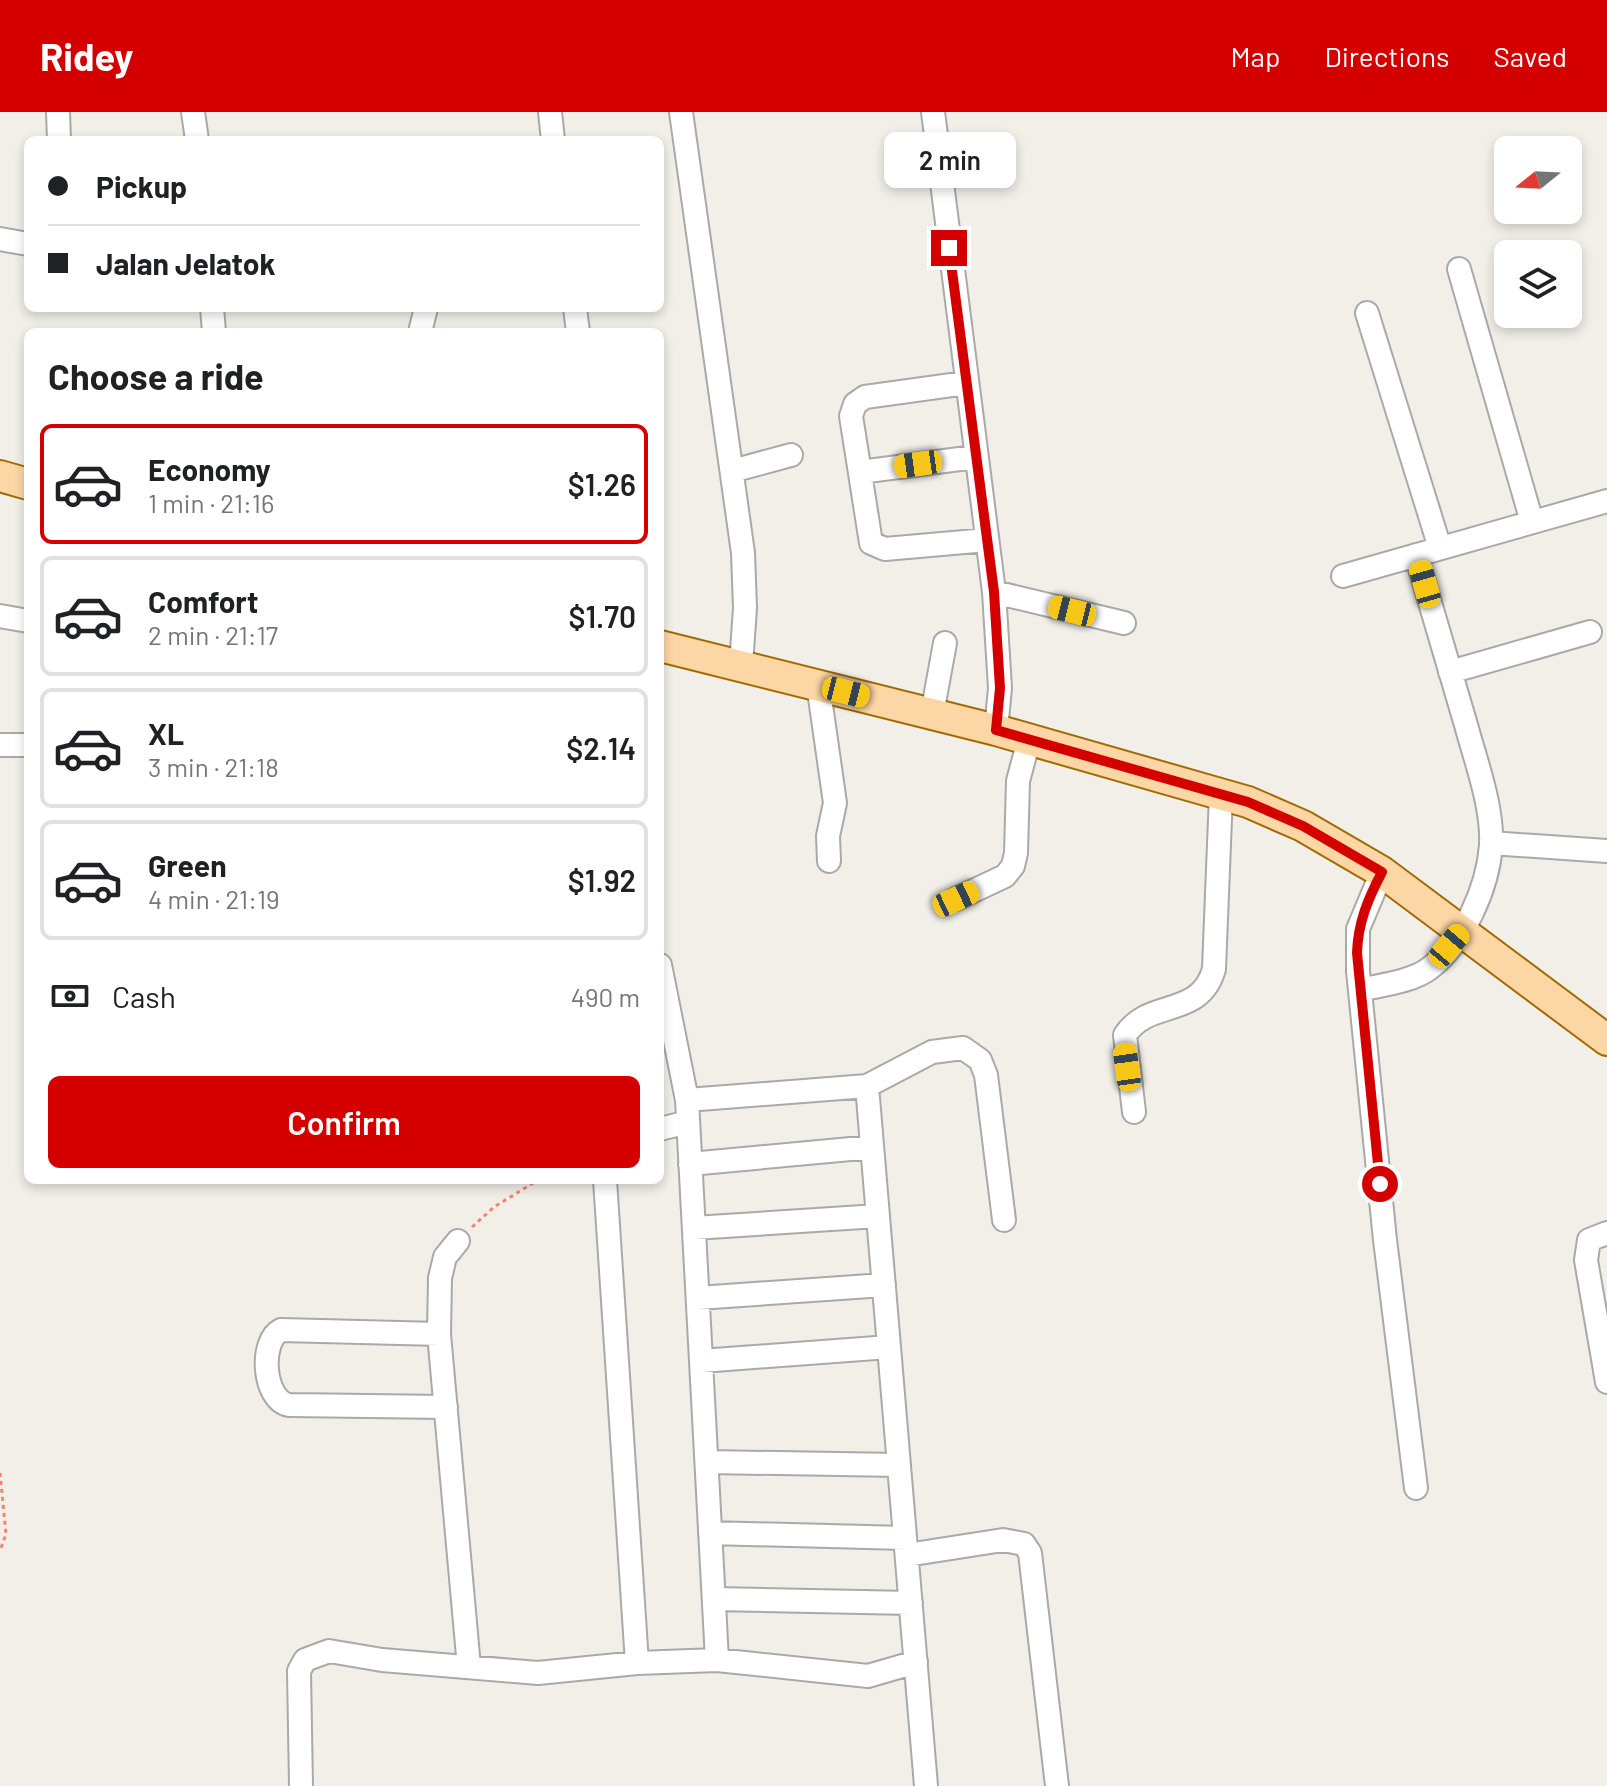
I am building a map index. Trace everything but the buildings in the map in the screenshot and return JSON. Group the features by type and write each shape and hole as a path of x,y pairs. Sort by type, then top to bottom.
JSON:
{"main road":[{"path":"0,476 24,483"},
{"path":"664,647 996,730 1221,794 1303,826 1382,872 1607,1040"}],"street":[{"path":"58,112 59,136"},
{"path":"193,112 196,136"},
{"path":"550,112 553,136"},
{"path":"681,112 743,553 745,608 741,665"},
{"path":"933,112 994,592 1000,688 996,730"},
{"path":"0,239 24,243"},
{"path":"1459,269 1532,522"},
{"path":"1367,313 1440,548"},
{"path":"966,383 858,400 851,416 868,535 876,548 987,540"},
{"path":"732,471 791,455"},
{"path":"860,472 975,457"},
{"path":"1343,576 1607,501"},
{"path":"1360,990 1428,970 1461,932 1480,892 1491,843 1476,762 1416,555"},
{"path":"994,592 1124,623"},
{"path":"0,616 24,620"},
{"path":"1450,672 1590,632"},
{"path":"932,714 945,643"},
{"path":"818,684 835,803 828,836 829,861"},
{"path":"956,899 1005,876 1013,866 1018,781 1029,740"},
{"path":"0,745 24,745"},
{"path":"1134,1112 1125,1035 1146,1017 1198,997 1206,990 1214,969 1221,794"},
{"path":"1491,843 1607,851"},
{"path":"1382,872 1358,929 1360,990 1385,1240 1416,1488"},
{"path":"664,988 680,1052 687,1111 717,1660"},
{"path":"664,1126 687,1111 867,1086 932,1052 963,1048 973,1052 986,1075 1004,1220"},
{"path":"867,1086 926,1786"},
{"path":"690,1164 872,1147"},
{"path":"605,1184 637,1663"},
{"path":"694,1228 878,1216"},
{"path":"1607,1233 1589,1240 1586,1260 1607,1382"},
{"path":"458,1241 445,1257 440,1278 439,1334 469,1667"},
{"path":"698,1298 884,1285"},
{"path":"439,1334 281,1330 271,1337 269,1345 270,1386 282,1404 446,1407"},
{"path":"701,1361 889,1347"},
{"path":"707,1462 899,1465"},
{"path":"710,1533 906,1546 1003,1540 1024,1544 1030,1553 1057,1786"},
{"path":"714,1599 911,1603"},
{"path":"301,1786 299,1671 305,1660 329,1651 382,1660 538,1673 637,1663 717,1660 868,1676 916,1662"}],"path":[{"path":"458,1241 494,1207 531,1184"},
{"path":"0,1473 6,1534 0,1551"}],"route":[{"path":"949,248 994,592 1000,688 996,730 1248,802 1303,826 1382,872 1365,904 1358,929 1357,953 1380,1184"}]}
